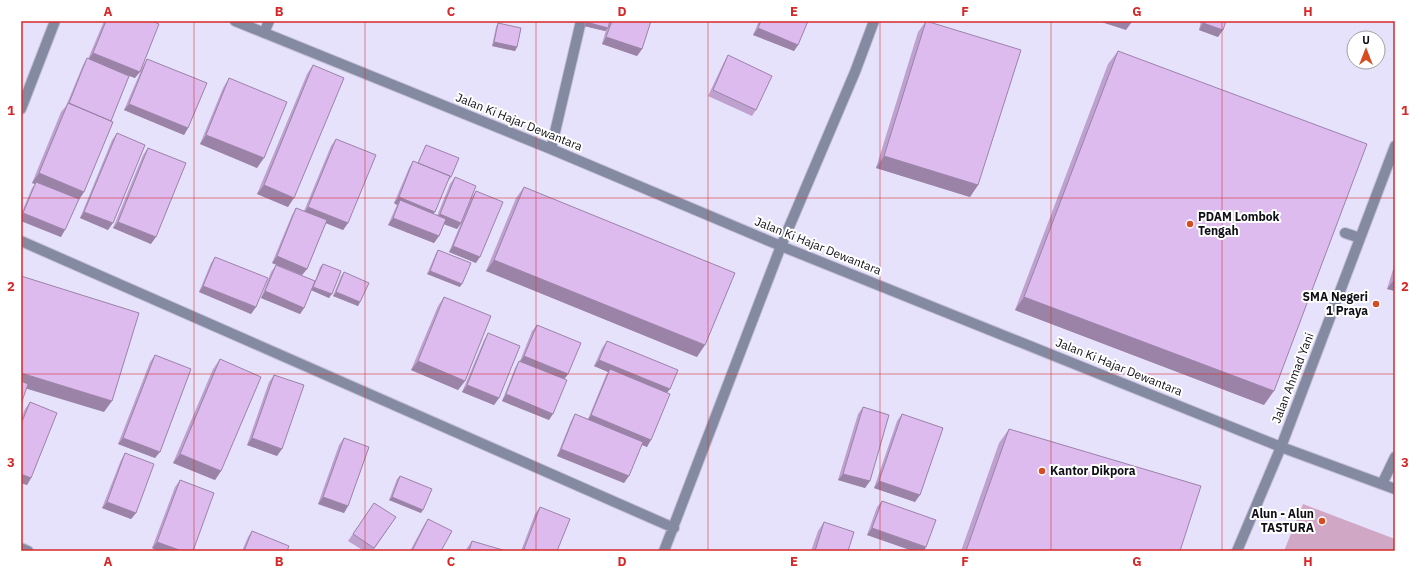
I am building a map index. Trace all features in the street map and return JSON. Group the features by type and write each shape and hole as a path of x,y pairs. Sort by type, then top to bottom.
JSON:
{"street":[{"path":"21,109 55,21"},
{"name":"Jalan Ki Hajar Dewantara","path":"235,21 551,149 781,246 1281,446 1395,489"},
{"path":"264,33 269,21"},
{"path":"551,149 581,21"},
{"path":"664,551 781,246 852,79 874,21"},
{"name":"Jalan Ahmad Yani","path":"1237,551 1281,446 1395,146"},
{"path":"1345,233 1360,238"},
{"path":"21,241 674,528"},
{"path":"1382,484 1395,457"},
{"path":"21,548 28,551"}],"shaded area":[{"name":"Alun - Alun TASTURA","path":"1303,504 1395,539 1395,551 1284,551"}],"building":[{"path":"106,21 152,21 159,24 140,72 93,53"},
{"path":"586,21 610,21 608,28"},
{"path":"612,21 651,21 642,49 606,37"},
{"path":"761,21 808,21 798,45 758,28"},
{"path":"926,21 1021,50 978,185 884,156"},
{"path":"1204,21 1226,21 1223,30 1203,23"},
{"path":"498,23 521,28 517,47 494,42"},
{"name":"PDAM Lombok Tengah","path":"1118,51 1367,144 1274,391 1024,297"},
{"path":"728,55 772,76 756,110 713,90"},
{"path":"87,58 129,76 111,121 69,103"},
{"path":"147,59 207,83 188,128 129,104"},
{"path":"313,65 344,78 294,198 264,185"},
{"path":"229,78 287,102 264,158 206,135"},
{"path":"68,103 113,122 84,192 39,173"},
{"path":"117,133 145,145 113,223 84,212"},
{"path":"336,139 376,155 348,223 308,207"},
{"path":"426,145 459,158 451,177 418,163"},
{"path":"148,148 186,163 156,237 118,222"},
{"path":"413,161 450,176 435,212 399,197"},
{"path":"455,177 476,186 461,223 440,214"},
{"path":"36,182 79,199 65,230 23,213"},
{"path":"524,187 735,273 705,345 494,260"},
{"path":"476,191 503,202 480,257 453,246"},
{"path":"400,200 446,219 439,236 393,218"},
{"path":"296,208 327,220 307,269 277,256"},
{"path":"438,250 471,263 462,284 430,271"},
{"path":"215,257 268,278 256,307 203,286"},
{"path":"323,264 341,271 332,294 313,287"},
{"path":"276,265 315,281 304,308 265,291"},
{"path":"344,272 369,283 360,302 336,292"},
{"path":"21,276 139,313 112,401 21,373"},
{"path":"444,297 491,316 465,381 418,361"},
{"path":"537,325 581,343 568,374 524,356"},
{"path":"488,333 520,346 499,398 467,385"},
{"path":"607,341 678,370 670,389 599,360"},
{"path":"155,355 191,369 160,452 123,438"},
{"path":"220,359 261,377 221,471 180,454"},
{"path":"519,361 567,380 553,414 506,394"},
{"path":"610,369 670,394 651,440 591,415"},
{"path":"274,375 304,385 282,449 252,438"},
{"path":"21,381 28,384 21,404"},
{"path":"30,402 57,413 31,478 21,474 21,424"},
{"path":"863,407 889,415 870,481 843,474"},
{"path":"575,414 643,442 629,476 561,449"},
{"path":"902,414 943,428 920,495 879,481"},
{"name":"Kantor Dikpora","path":"1009,429 1201,486 1180,551 966,551"},
{"path":"344,438 369,447 348,506 323,497"},
{"path":"125,453 154,464 136,513 107,502"},
{"path":"400,476 432,489 423,510 392,497"},
{"path":"180,480 214,493 193,551 182,551 157,542"},
{"path":"882,501 936,520 926,547 872,528"},
{"path":"374,503 396,517 374,548 353,534"},
{"path":"540,507 570,519 557,551 528,551 524,549"},
{"path":"428,519 452,531 441,551 412,551"},
{"path":"824,522 854,532 848,551 815,551"},
{"path":"252,531 289,546 287,551 244,551"},
{"path":"472,541 503,550 469,551"}],"place":[{"name":"PDAM Lombok Tengah","path":"1190,224"},
{"name":"SMA Negeri 1 Praya","path":"1376,304"},
{"name":"Kantor Dikpora","path":"1042,471"},
{"name":"Alun - Alun TASTURA","path":"1322,521"}]}
